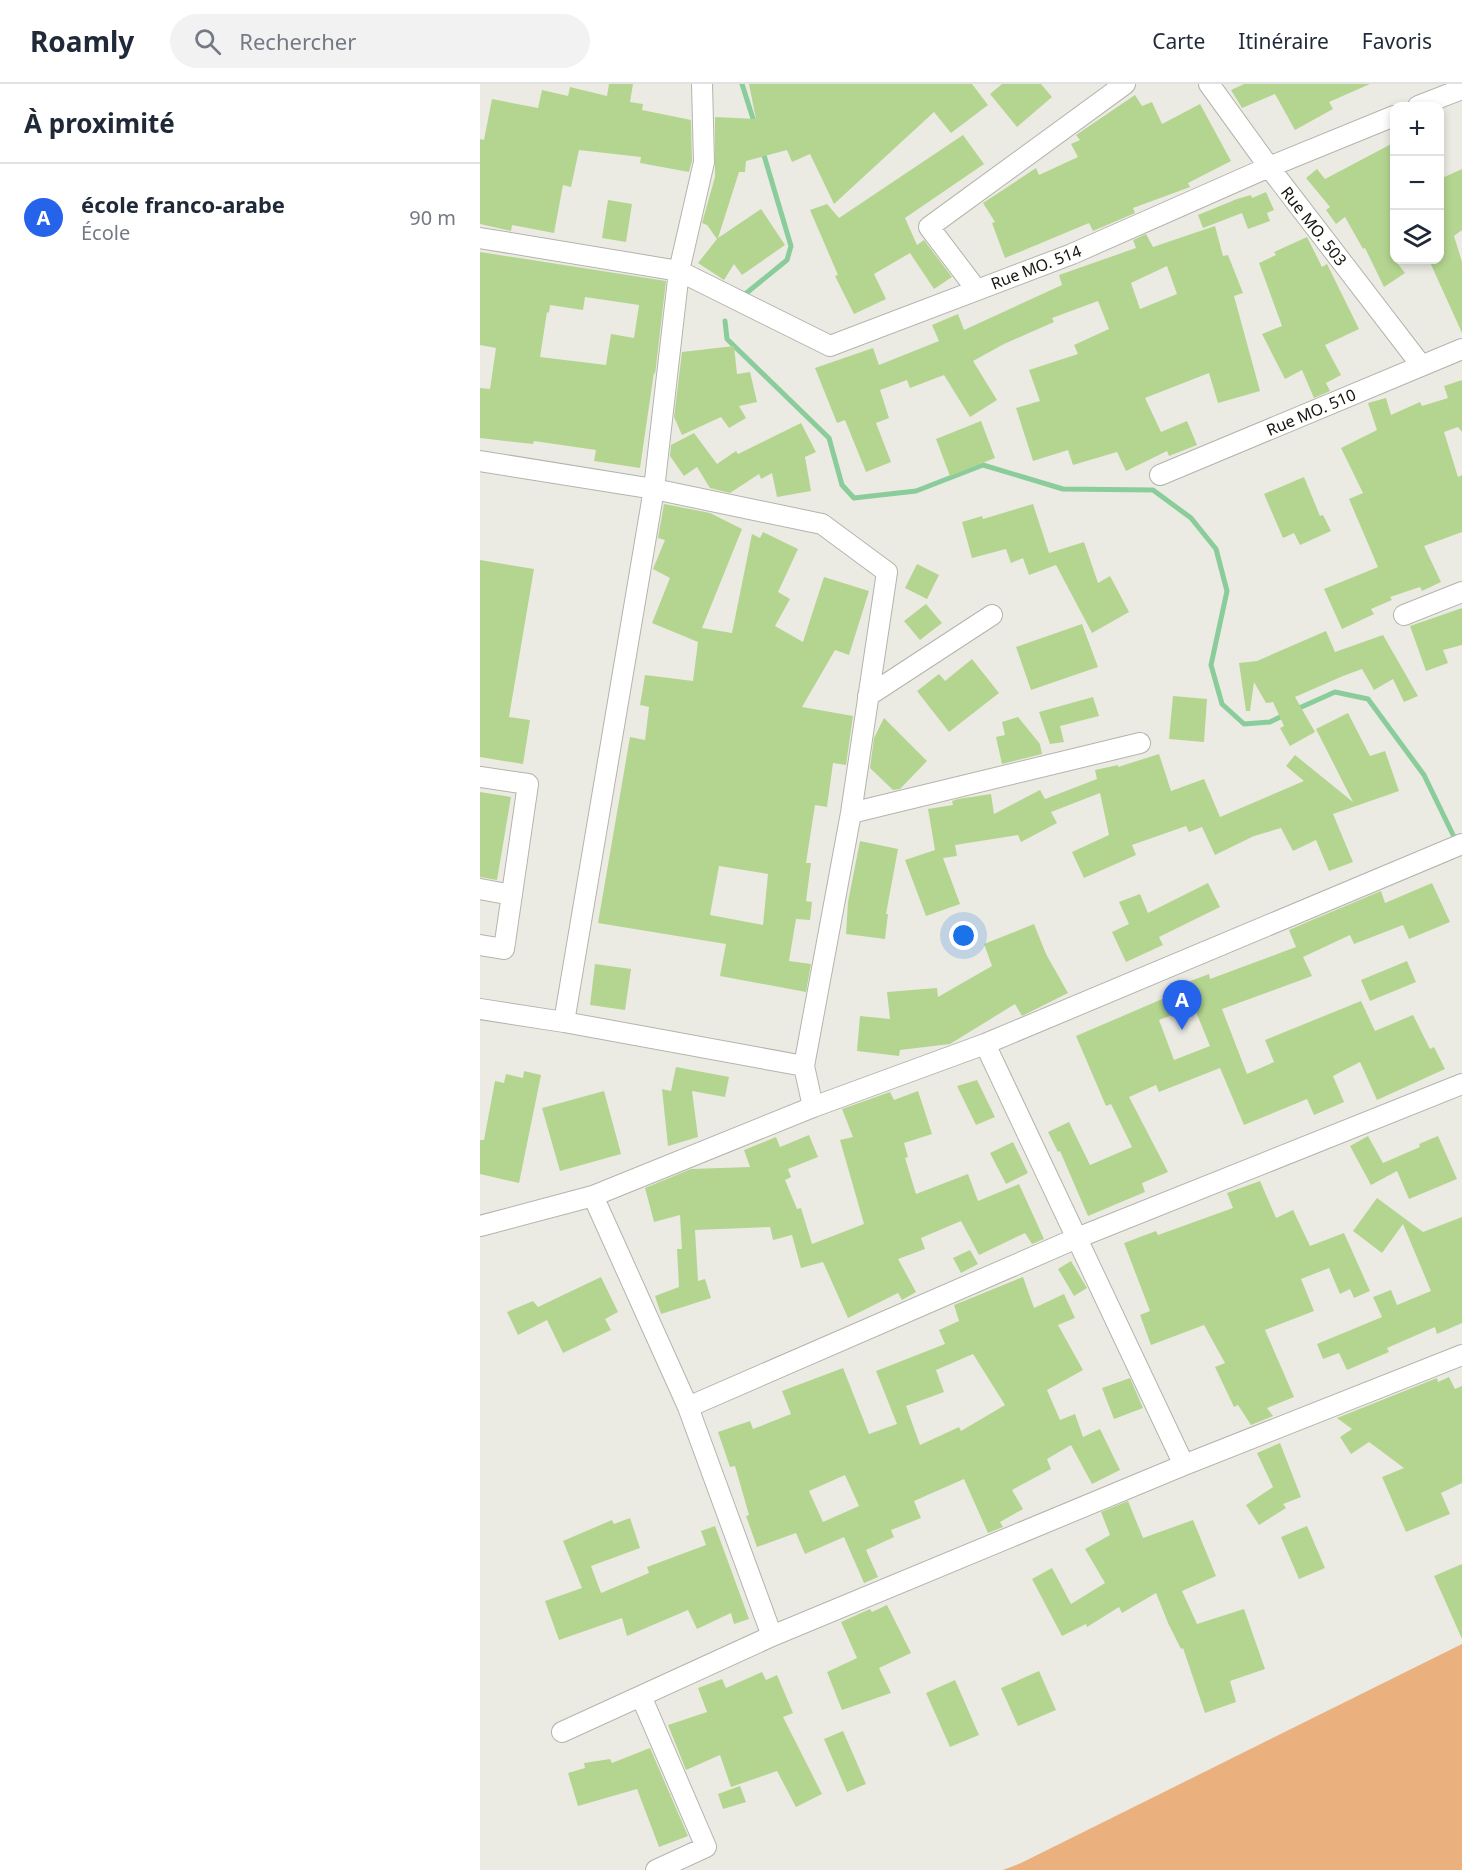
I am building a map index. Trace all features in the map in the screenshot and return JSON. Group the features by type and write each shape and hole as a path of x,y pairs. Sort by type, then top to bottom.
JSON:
{"street":[{"path":"564,1022 654,489 678,271 704,162 702,84"},
{"path":"976,289 929,227 1125,84"},
{"name":"Rue MO. 503","path":"1209,84 1269,167 1421,365"},
{"path":"1428,102 1462,88"},
{"name":"Rue MO. 514","path":"480,238 678,271 830,346 1072,254 1269,167 1390,118"},
{"name":"Rue MO. 510","path":"1160,475 1462,349"},
{"path":"480,461 654,489 822,524 887,572 851,813 804,1066 813,1107"},
{"path":"1404,615 1462,592"},
{"path":"868,696 992,615"},
{"path":"851,813 1140,743"},
{"path":"480,777 528,784 504,948 480,945"},
{"path":"480,1226 593,1196 813,1107 985,1044 1462,844"},
{"path":"480,889 512,895"},
{"path":"480,1009 804,1066"},
{"path":"985,1044 1185,1465"},
{"path":"688,1407 1077,1239 1462,1084"},
{"path":"593,1196 688,1407 772,1636"},
{"path":"562,1732 772,1636 1185,1465 1462,1355"},
{"path":"641,1696 706,1847 656,1870"}],"shaded area":[{"path":"1462,1644 1462,1870 1003,1870 1021,1863"}],"building":[{"path":"609,84 633,84 630,102 643,104 642,110 691,120 692,161 689,172 640,163 641,157 579,150 571,187 563,185 554,233 512,225 511,231 480,224 480,139 484,140 492,99 538,108 542,90 568,96 570,87 607,96"},
{"path":"749,84 972,84 988,105 951,133 934,112 834,204 810,154 792,162 787,150 746,161 745,172 739,172 718,238 761,209 785,245 742,275 734,264 724,280 698,263 717,239 707,225 702,223 715,177 715,117 756,119"},
{"path":"1002,84 1041,84 1052,97 1017,127 990,94"},
{"path":"1244,84 1370,84 1329,102 1333,109 1295,130 1275,94 1242,108 1231,90"},
{"path":"1135,95 1142,106 1152,102 1162,124 1200,104 1231,161 1188,183 1190,187 1133,208 1135,213 1093,231 1089,223 1005,258 992,223 995,222 983,203 1036,168 1039,175 1078,157 1071,144 1080,140 1076,135"},
{"path":"963,135 984,164 905,218 917,245 924,240 952,277 934,289 910,253 874,274 886,299 854,314 835,276 838,275 810,210 827,204 839,218"},
{"path":"1390,145 1390,264 1398,264 1405,273 1384,287 1365,248 1363,249 1345,217 1336,224 1326,210 1330,207 1306,178 1317,169 1325,179"},
{"path":"1462,169 1462,230 1454,236 1462,262 1462,333 1431,264 1444,264 1444,177"},
{"path":"1266,192 1274,210 1267,213 1270,221 1248,229 1242,213 1203,228 1198,215 1237,199 1251,195 1252,198"},
{"path":"608,200 632,204 626,242 602,238"},
{"path":"1215,226 1223,256 1228,255 1243,293 1234,296 1260,391 1218,403 1209,373 1145,398 1161,432 1187,421 1197,445 1169,456 1167,451 1126,471 1117,452 1073,465 1068,450 1033,461 1016,408 1040,401 1029,370 1078,354 1074,345 1109,329 1098,301 1052,318 1054,322 1004,344 973,361 997,400 970,417 944,375 910,388 907,380 880,390 889,418 876,423 891,462 866,472 845,420 837,423 815,368 873,348 879,365 939,341 932,325 958,314 964,330 1062,285 1059,275 1136,248 1133,240 1146,234 1153,247","holes":["1167,266 1177,294 1140,309 1131,283"]},
{"path":"1307,237 1322,267 1327,264 1359,329 1325,345 1341,375 1326,383 1330,391 1314,398 1302,370 1285,379 1262,334 1282,326 1259,263 1276,255 1274,252"},
{"path":"480,252 666,281 655,375 654,372 640,468 594,461 596,450 534,441 533,444 480,438 480,388 490,389 496,348 480,345","holes":["585,297 639,305 634,338 611,334 606,365 540,357 550,305 583,310"]},
{"path":"734,346 737,374 750,372 757,402 739,406 746,418 729,428 721,417 682,435 674,417 682,352"},
{"path":"1462,380 1462,432 1458,427 1444,432 1458,477 1462,475 1462,532 1424,546 1441,582 1422,591 1420,587 1390,597 1392,600 1371,609 1374,614 1342,629 1324,589 1378,567 1349,499 1363,493 1341,448 1377,430 1368,403 1386,398 1391,415 1420,402 1422,406 1448,398 1444,386"},
{"path":"981,421 995,458 950,476 936,439"},
{"path":"801,423 816,452 805,457 811,491 777,497 772,473 761,479 759,474 730,493 710,488 697,467 684,476 670,456 671,445 694,433 717,464 736,451 738,454"},
{"path":"1304,477 1320,516 1323,515 1331,531 1300,545 1294,533 1283,538 1264,494"},
{"path":"664,504 710,513 742,529 702,628 732,633 752,534 760,538 763,532 798,549 778,592 790,599 775,626 803,642 824,577 869,591 849,655 835,650 802,707 853,716 846,765 833,763 827,807 815,805 806,863 811,863 806,901 812,902 810,920 796,919 789,961 811,964 806,992 720,976 726,944 598,923 630,737 645,740 649,707 640,705 645,675 693,681 698,642 652,623 670,578 653,569 665,540 658,538","holes":["719,866 768,874 763,925 710,915"]},
{"path":"1033,504 1049,553 1084,542 1098,583 1110,576 1129,612 1092,633 1056,565 1029,575 1023,558 1011,563 1006,549 972,558 962,522 982,516 983,519"},
{"path":"480,560 534,569 509,717 530,720 523,764 480,757"},
{"path":"917,564 939,575 927,599 905,588"},
{"path":"926,604 942,623 920,640 904,621"},
{"path":"1462,608 1462,645 1443,650 1448,663 1426,671 1410,626"},
{"path":"1082,624 1098,667 1031,690 1016,647"},
{"path":"1326,631 1335,652 1383,635 1418,696 1404,702 1393,679 1374,690 1362,669 1343,676 1295,697 1315,732 1290,746 1280,728 1284,726 1273,702 1266,703 1254,682 1250,711 1246,711 1239,663 1257,661"},
{"path":"972,659 999,693 949,732 917,691 939,674 945,681"},
{"path":"1173,696 1207,699 1204,742 1169,739"},
{"path":"1093,697 1099,716 1060,726 1064,742 1050,744 1039,712"},
{"path":"1348,713 1370,756 1385,751 1399,791 1333,814 1353,862 1329,871 1316,840 1293,851 1281,828 1254,836 1215,855 1202,827 1189,832 1186,826 1132,845 1136,855 1084,878 1072,852 1109,835 1100,793 1051,812 1057,823 1021,842 1018,835 955,845 957,856 943,858 960,904 926,916 905,860 935,850 928,809 953,805 952,801 958,799 991,794 994,814 1040,790 1045,799 1097,779 1095,770 1118,765 1118,767 1159,754 1171,791 1204,779 1220,817 1304,781 1286,766 1295,755 1353,802 1316,729"},
{"path":"1018,717 1040,744 1042,754 1002,764 996,737 1005,735 1002,722"},
{"path":"884,718 927,761 900,789 893,790 870,768 874,738"},
{"path":"480,792 511,797 497,880 480,877"},
{"path":"860,841 898,849 886,914 888,914 885,939 846,934 848,902"},
{"path":"1208,883 1220,907 1159,937 1163,945 1126,962 1112,932 1129,924 1119,902 1140,894 1148,913"},
{"path":"1432,883 1450,922 1409,939 1403,925 1354,944 1350,935 1303,957 1312,976 1222,1009 1247,1074 1274,1062 1265,1040 1361,1001 1375,1031 1413,1015 1430,1049 1434,1047 1445,1069 1377,1100 1360,1062 1333,1076 1344,1102 1314,1115 1307,1099 1244,1125 1220,1068 1159,1092 1156,1085 1129,1097 1168,1172 1142,1183 1145,1192 1088,1216 1060,1151 1058,1152 1048,1132 1069,1122 1090,1165 1132,1147 1111,1104 1106,1106 1076,1036 1174,994 1172,988 1209,974 1210,979 1296,947 1289,930 1305,923 1381,891 1385,903","holes":["1194,1007 1210,1046 1174,1060 1159,1020"]},
{"path":"1034,924 1046,954 1068,993 1022,1016 1015,1004 950,1044 900,1050 899,1056 857,1051 860,1016 890,1019 887,992 937,988 938,997 992,966 984,944"},
{"path":"1407,961 1416,982 1370,1001 1361,980"},
{"path":"595,964 631,969 625,1010 590,1005"},
{"path":"676,1067 729,1077 725,1097 692,1091 698,1137 668,1146 662,1089 671,1091"},
{"path":"524,1071 541,1075 519,1183 480,1174 480,1140 484,1140 495,1081 504,1083 506,1074 523,1078"},
{"path":"977,1080 995,1117 976,1125 957,1086"},
{"path":"604,1091 621,1154 560,1171 542,1108"},
{"path":"918,1091 932,1134 904,1143 908,1157 905,1158 916,1194 968,1174 978,1201 1019,1184 1044,1239 1032,1244 1025,1233 979,1255 961,1221 921,1238 925,1249 898,1259 916,1292 902,1300 898,1293 848,1318 823,1262 801,1268 792,1235 773,1240 770,1227 695,1230 698,1281 705,1279 711,1298 661,1314 655,1296 679,1287 677,1249 682,1249 680,1215 654,1222 645,1188 691,1169 750,1167 744,1150 776,1137 780,1147 809,1135 818,1157 788,1169 791,1177 785,1180 797,1209 801,1208 812,1244 864,1224 840,1140 853,1137 842,1109 890,1092 894,1100"},
{"path":"1368,1136 1383,1163 1420,1147 1419,1144 1438,1136 1457,1179 1409,1199 1397,1171 1371,1185 1350,1146"},
{"path":"1013,1142 1028,1173 1006,1184 990,1153"},
{"path":"1260,1181 1276,1218 1293,1210 1310,1246 1344,1233 1370,1291 1354,1298 1350,1289 1340,1294 1329,1268 1301,1279 1314,1311 1265,1330 1294,1397 1267,1408 1273,1416 1251,1425 1238,1405 1234,1407 1215,1367 1225,1363 1204,1325 1151,1345 1140,1315 1150,1311 1124,1243 1156,1231 1158,1235 1233,1208 1227,1193"},
{"path":"1377,1198 1423,1232 1462,1217 1462,1323 1437,1334 1435,1327 1387,1348 1389,1352 1347,1370 1339,1353 1323,1359 1317,1344 1382,1317 1373,1297 1391,1290 1397,1305 1431,1291 1403,1224 1382,1253 1353,1231"},
{"path":"970,1250 978,1264 961,1273 953,1258"},
{"path":"1071,1261 1087,1288 1074,1296 1058,1269"},
{"path":"601,1277 618,1312 605,1319 611,1330 563,1353 547,1320 518,1335 507,1312 533,1301 538,1307"},
{"path":"1023,1277 1034,1308 1064,1294 1075,1318 1058,1325 1083,1370 1047,1390 1060,1420 1075,1414 1083,1437 1100,1429 1120,1470 1092,1484 1071,1445 1047,1459 1051,1469 1012,1490 1023,1509 1000,1522 1003,1527 988,1533 964,1479 914,1501 921,1518 891,1530 894,1537 866,1550 878,1577 864,1583 844,1537 805,1554 796,1533 757,1547 746,1516 749,1515 735,1466 730,1467 718,1432 750,1421 753,1429 791,1414 782,1391 843,1368 869,1434 897,1424 876,1371 945,1344 939,1330 959,1321 954,1305","holes":["973,1354 1005,1405 961,1431 959,1427 920,1445 906,1406 944,1392 936,1370","845,1475 859,1506 823,1522 809,1491"]},
{"path":"1449,1377 1455,1389 1462,1386 1462,1483 1441,1493 1450,1514 1406,1532 1382,1477 1404,1468 1369,1442 1351,1454 1340,1437 1352,1429 1337,1418 1437,1378 1438,1382"},
{"path":"1130,1378 1143,1408 1114,1419 1102,1388"},
{"path":"1280,1443 1301,1497 1283,1504 1286,1508 1259,1525 1246,1505 1273,1487 1257,1453"},
{"path":"1128,1501 1143,1538 1193,1520 1216,1576 1182,1591 1197,1624 1244,1609 1265,1669 1230,1681 1236,1702 1205,1713 1183,1648 1181,1649 1168,1623 1156,1593 1122,1613 1119,1607 1087,1627 1086,1624 1062,1636 1032,1579 1052,1568 1071,1604 1105,1583 1085,1549 1110,1535 1101,1512"},
{"path":"630,1518 640,1548 591,1566 601,1593 649,1573 647,1567 706,1545 701,1531 715,1526 749,1619 734,1624 731,1613 697,1629 688,1610 627,1636 622,1618 559,1640 545,1601 582,1588 563,1541 612,1520 614,1524"},
{"path":"1307,1526 1325,1568 1299,1579 1281,1537"},
{"path":"1462,1564 1462,1639 1434,1576"},
{"path":"887,1605 911,1653 879,1668 891,1693 842,1710 827,1672 857,1658 841,1622 870,1609 872,1612"},
{"path":"1039,1671 1056,1710 1018,1726 1001,1688"},
{"path":"762,1672 766,1680 777,1675 793,1713 783,1717 822,1794 796,1807 777,1771 731,1787 720,1755 686,1770 668,1725 707,1712 698,1688 722,1679 726,1688"},
{"path":"955,1680 979,1735 950,1747 926,1693"},
{"path":"843,1731 866,1784 847,1792 824,1739"},
{"path":"650,1748 688,1836 659,1847 637,1789 578,1806 568,1773 585,1768 584,1763 610,1759 612,1763"},
{"path":"740,1786 746,1802 723,1809 718,1794"}],"waterway":[{"path":"742,84 755,125"},
{"path":"744,295 787,260 791,246 763,152"},
{"path":"725,321 727,339 829,438 842,485 854,498 916,491 983,465 1063,489 1153,490 1191,518 1216,549 1227,591 1211,665 1222,704 1244,724 1270,722 1286,714"},
{"path":"1297,709 1335,692 1368,699 1424,775 1457,843"}],"place":[{"name":"école franco-arabe","path":"1182,1030"}]}
